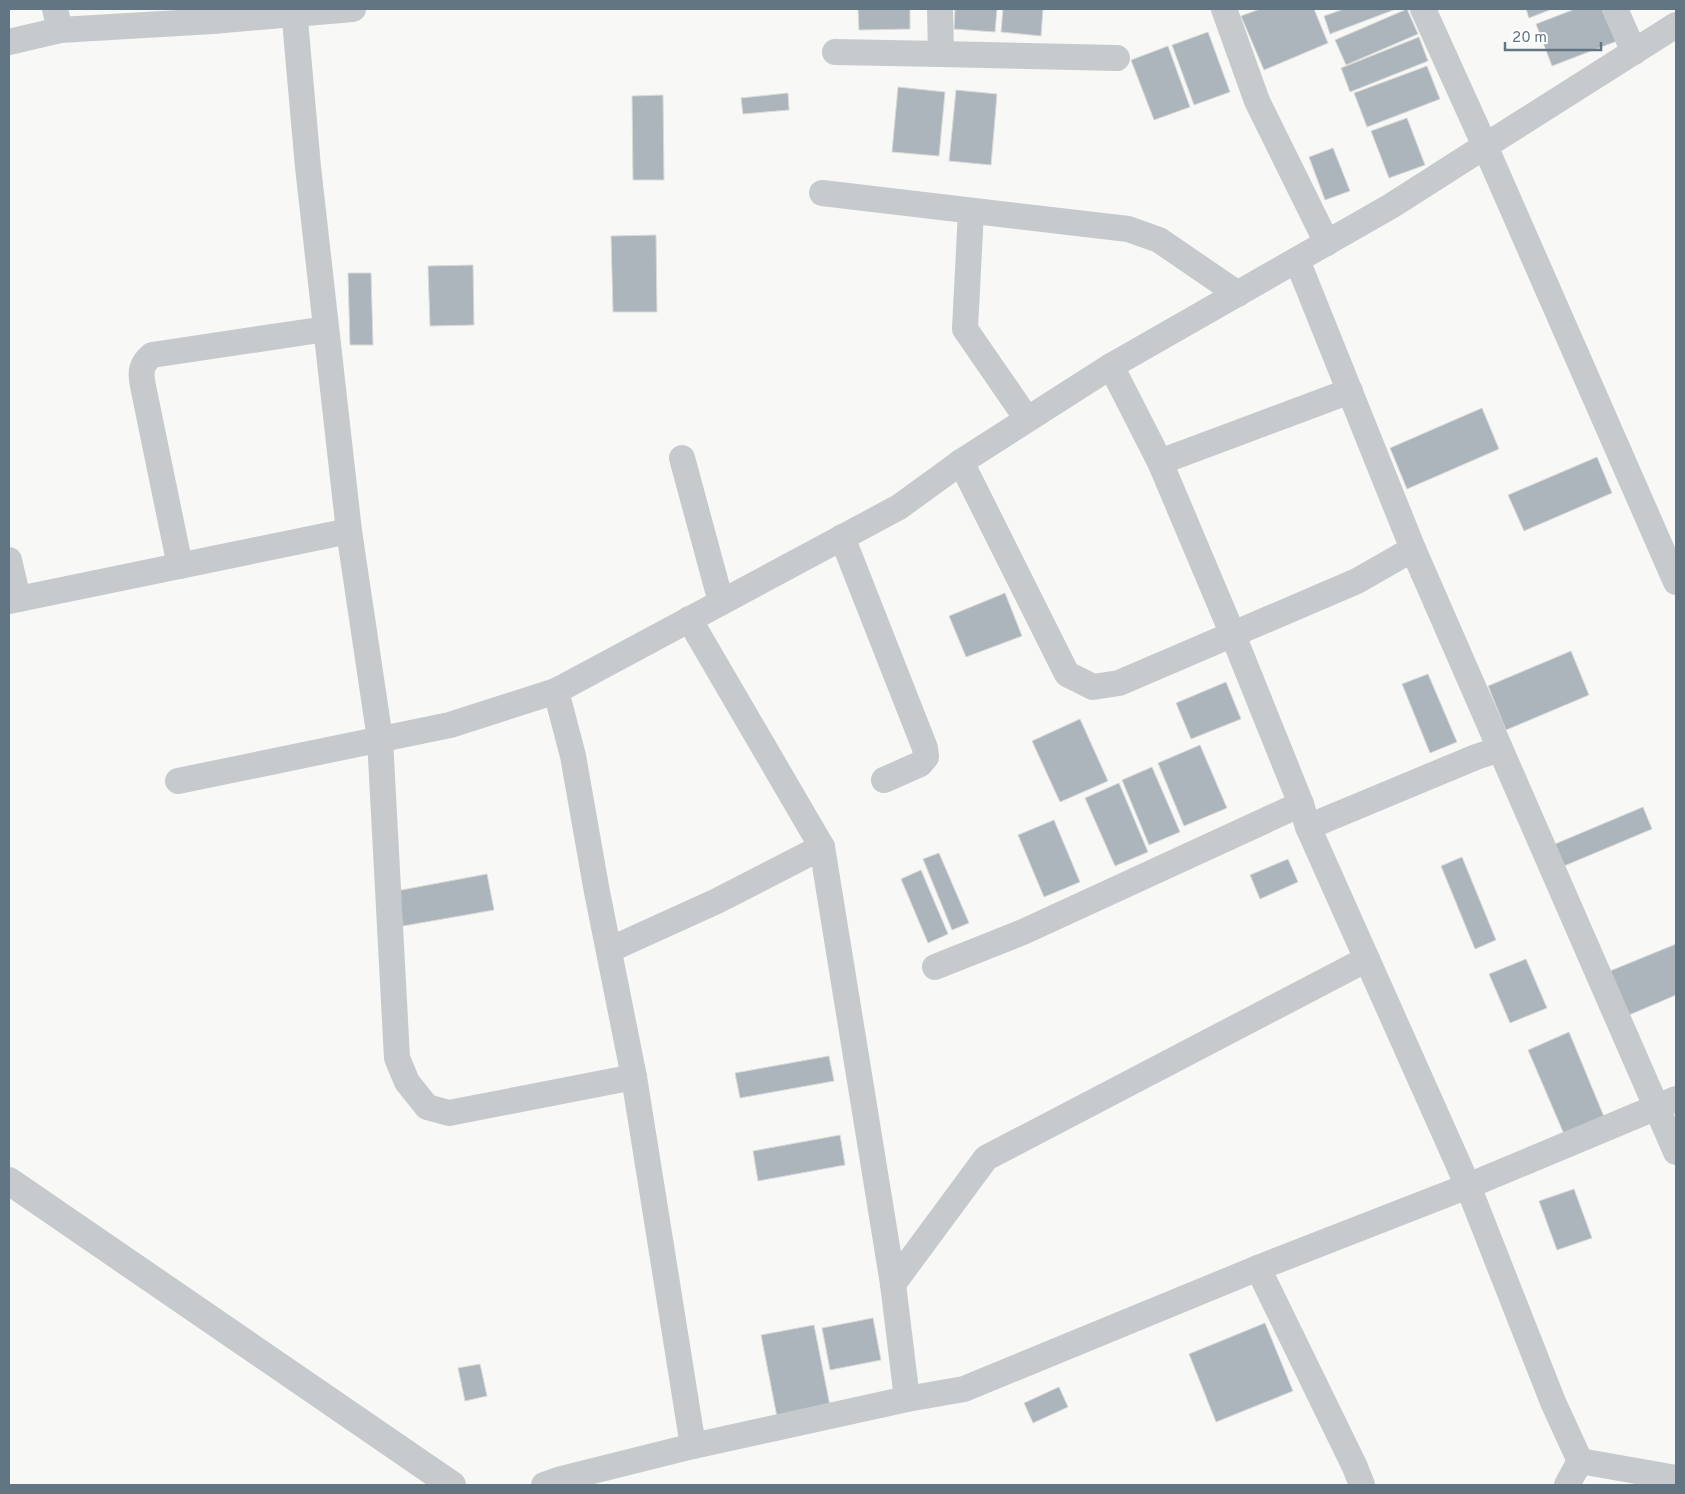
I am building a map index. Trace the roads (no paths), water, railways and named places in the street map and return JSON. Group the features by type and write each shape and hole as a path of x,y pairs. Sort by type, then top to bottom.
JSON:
{"street":[{"path":"9,42 58,20 138,27 294,12 353,9"},
{"path":"940,9 941,54"},
{"path":"1224,9 1257,100 1327,243"},
{"path":"1423,9 1676,582"},
{"path":"1615,9 1634,52"},
{"path":"294,12 308,167 349,531 380,739 398,1058 407,1082 427,1107 449,1113 634,1077"},
{"path":"178,781 450,725 556,691 899,507 961,462 1111,366 1391,206 1634,52 1673,35"},
{"path":"835,52 1117,58"},
{"path":"822,193 1128,228 1158,240 1238,294"},
{"path":"971,211 965,329 1027,419"},
{"path":"1297,260 1413,549 1500,749 1666,1103 1676,1152"},
{"path":"180,566 140,373 144,361 152,355 326,329"},
{"path":"1111,366 1160,462 1233,635 1304,816 1468,1186 1553,1402 1580,1461"},
{"path":"1160,462 1350,391"},
{"path":"682,458 721,602"},
{"path":"961,462 1067,674 1092,687 1119,683 1357,582 1413,549"},
{"path":"9,560 14,600 349,531"},
{"path":"842,537 926,748 926,757 920,764 884,780"},
{"path":"689,619 822,848 894,1284 907,1399"},
{"path":"556,691 573,756 597,892 634,1077 693,1446"},
{"path":"934,967 1304,816 1500,749"},
{"path":"609,950 717,901 822,848"},
{"path":"894,1284 986,1158 1367,959"},
{"path":"544,1485 693,1446 907,1399 964,1389 1258,1268 1468,1186 1666,1103"},
{"path":"9,1181 452,1485"},
{"path":"1258,1268 1362,1485"},
{"path":"1580,1461 1676,1478"},
{"path":"1567,1485 1580,1461"}]}
